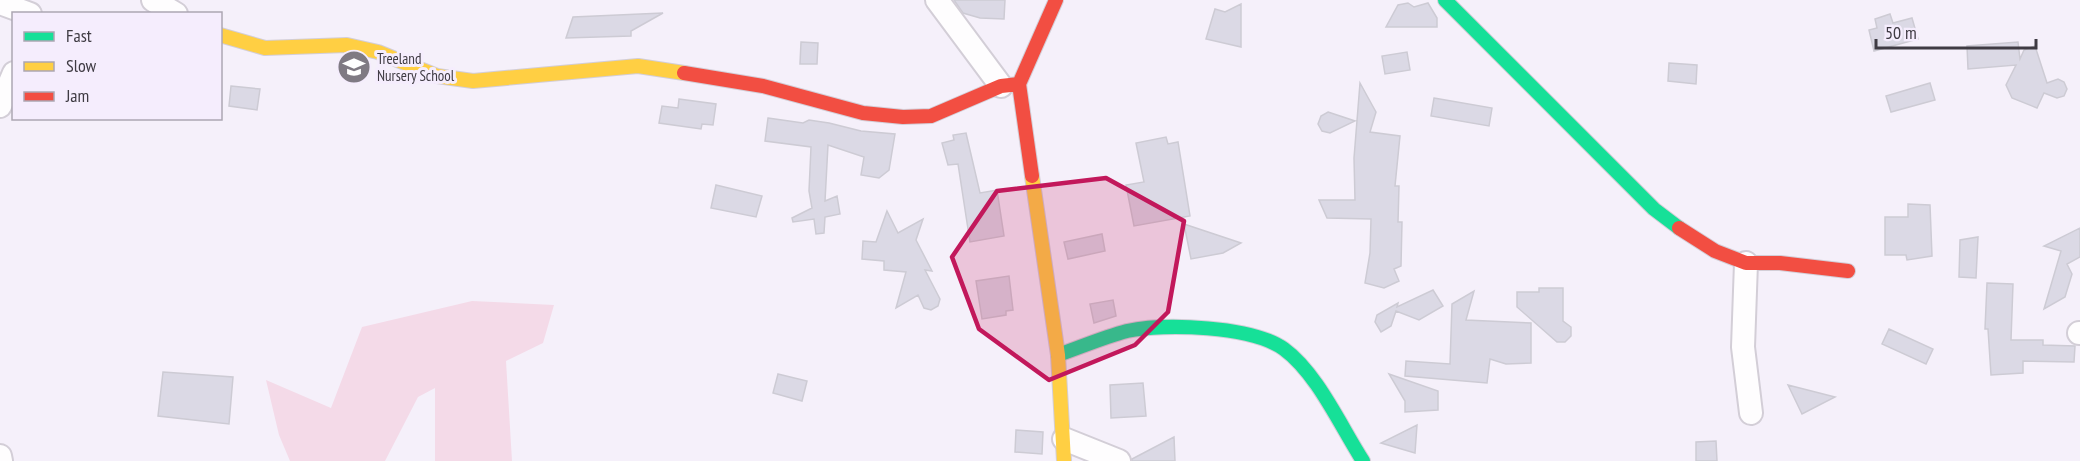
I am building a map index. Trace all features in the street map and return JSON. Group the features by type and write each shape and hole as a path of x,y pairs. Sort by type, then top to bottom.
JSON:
{"street":[{"path":"153,0 173,12"},
{"path":"937,0 1010,85 1058,355 1064,450 1119,461"},
{"path":"222,36 265,48 347,45 378,52 437,76 473,81 638,66 763,86 863,114 903,117 931,116 1010,85 1056,0"},
{"path":"1445,0 1653,210 1686,234 1715,251 1746,263 1803,265 1848,272"},
{"path":"0,3 25,12"},
{"path":"0,106 12,78"},
{"path":"1746,263 1743,347 1751,413"},
{"path":"1058,355 1129,331 1151,327 1253,335 1285,349 1316,387 1363,461"},
{"path":"0,456 2,461"}],"highlighted area":[{"path":"1106,178 1184,221 1168,312 1135,345 1049,380 979,329 952,257 997,191"}],"shaded area":[{"path":"472,301 554,305 543,343 506,361 512,461 435,461 435,388 418,397 385,461 290,461 279,435 266,380 331,408 362,327"}],"building":[{"path":"954,0 1005,0 1004,19 980,18 963,13"},
{"path":"1408,3 1414,7 1428,3 1437,18 1437,27 1386,27 1398,5"},
{"path":"1241,4 1241,47 1206,39 1215,9 1225,12"},
{"path":"663,13 631,31 631,36 566,38 573,17"},
{"path":"1890,14 1893,23 1912,18 1918,39 1874,51 1869,30 1877,28 1875,19"},
{"path":"801,42 818,43 817,64 800,64"},
{"path":"2018,42 2020,59 2024,50 2035,46 2047,83 2058,79 2064,82 2067,89 2064,96 2057,98 2044,93 2037,108 2012,98 2006,85 2016,65 1968,69 1967,46"},
{"path":"1407,52 1410,70 1385,74 1382,56"},
{"path":"1669,63 1697,65 1696,84 1668,81"},
{"path":"1360,83 1376,112 1370,132 1400,136 1395,186 1399,186 1398,222 1402,222 1401,266 1394,269 1399,281 1384,288 1365,283 1370,253 1371,219 1327,218 1319,200 1355,200 1354,158"},
{"path":"1930,83 1935,100 1891,112 1886,96"},
{"path":"231,86 260,89 257,110 229,106"},
{"path":"1434,98 1492,108 1489,126 1431,116"},
{"path":"679,99 716,104 713,125 702,124 701,129 659,123 662,106 678,108"},
{"path":"1328,112 1355,121 1330,133 1322,131 1318,124 1321,116"},
{"path":"768,118 803,123 809,120 861,131 895,134 889,170 879,178 861,175 864,157 828,145 825,201 837,196 840,214 825,217 824,233 816,234 814,219 793,222 792,218 812,208 809,191 811,147 765,141"},
{"path":"966,133 980,193 997,190 1004,236 970,242 958,164 948,165 942,143 954,140 953,135"},
{"path":"1166,137 1168,144 1178,142 1190,216 1134,226 1126,185 1144,182 1136,143"},
{"path":"716,185 762,196 756,217 711,208"},
{"path":"1908,204 1930,205 1932,256 1907,260 1906,255 1885,255 1885,217 1908,217"},
{"path":"887,211 898,233 923,219 916,240 932,271 925,270 940,299 938,306 931,310 924,308 918,295 896,308 906,272 884,270 884,261 862,259 863,241 876,242"},
{"path":"1184,224 1241,243 1223,253 1191,259"},
{"path":"2080,228 2080,257 2067,264 2072,274 2065,297 2044,309 2061,251 2044,246"},
{"path":"1102,234 1105,251 1068,259 1064,242"},
{"path":"1978,237 1976,278 1959,277 1960,240"},
{"path":"1009,276 1013,310 1006,311 1006,315 982,319 976,281"},
{"path":"1987,283 2013,284 2011,340 2043,340 2043,345 2075,346 2074,362 2023,361 2023,373 1991,375 1988,329 1985,329"},
{"path":"1539,288 1563,288 1563,321 1571,327 1571,336 1565,342 1557,342 1517,307 1517,292 1539,292"},
{"path":"1433,290 1443,306 1419,320 1396,311 1391,326 1381,332 1375,322 1377,315 1398,303 1397,307"},
{"path":"1474,291 1466,320 1531,323 1531,363 1506,364 1490,359 1487,383 1405,376 1406,361 1450,364 1452,304"},
{"path":"1113,300 1116,316 1094,323 1090,304"},
{"path":"1889,329 1933,349 1926,364 1882,344"},
{"path":"163,372 233,377 229,424 158,416"},
{"path":"778,374 807,381 802,401 773,393"},
{"path":"1389,374 1438,391 1438,410 1405,412 1405,401"},
{"path":"1143,383 1146,416 1111,418 1110,385"},
{"path":"1788,385 1835,397 1802,414"},
{"path":"1417,425 1415,453 1381,443"},
{"path":"1016,430 1043,432 1042,454 1015,452"},
{"path":"1174,437 1175,461 1132,461 1132,459"},
{"path":"1716,441 1717,461 1696,461 1696,442"}],"traffic: fast":[{"path":"1445,0 1654,209 1679,228"},
{"path":"1058,355 1127,331 1163,327 1208,328 1251,335 1270,341 1296,359 1318,386 1363,461"}],"traffic: slow":[{"path":"222,36 265,48 347,45 378,52 437,76 473,81 638,66 684,73"},
{"path":"1032,176 1058,355 1064,461"}],"traffic: jam":[{"path":"1032,176 1019,84 1056,0"},
{"path":"684,73 763,86 863,113 903,117 931,116 1001,86 1019,84"},
{"path":"1679,228 1715,251 1746,263 1780,263 1848,271"}],"place":[{"name":"Treeland Nursery School","path":"354,67"}]}
